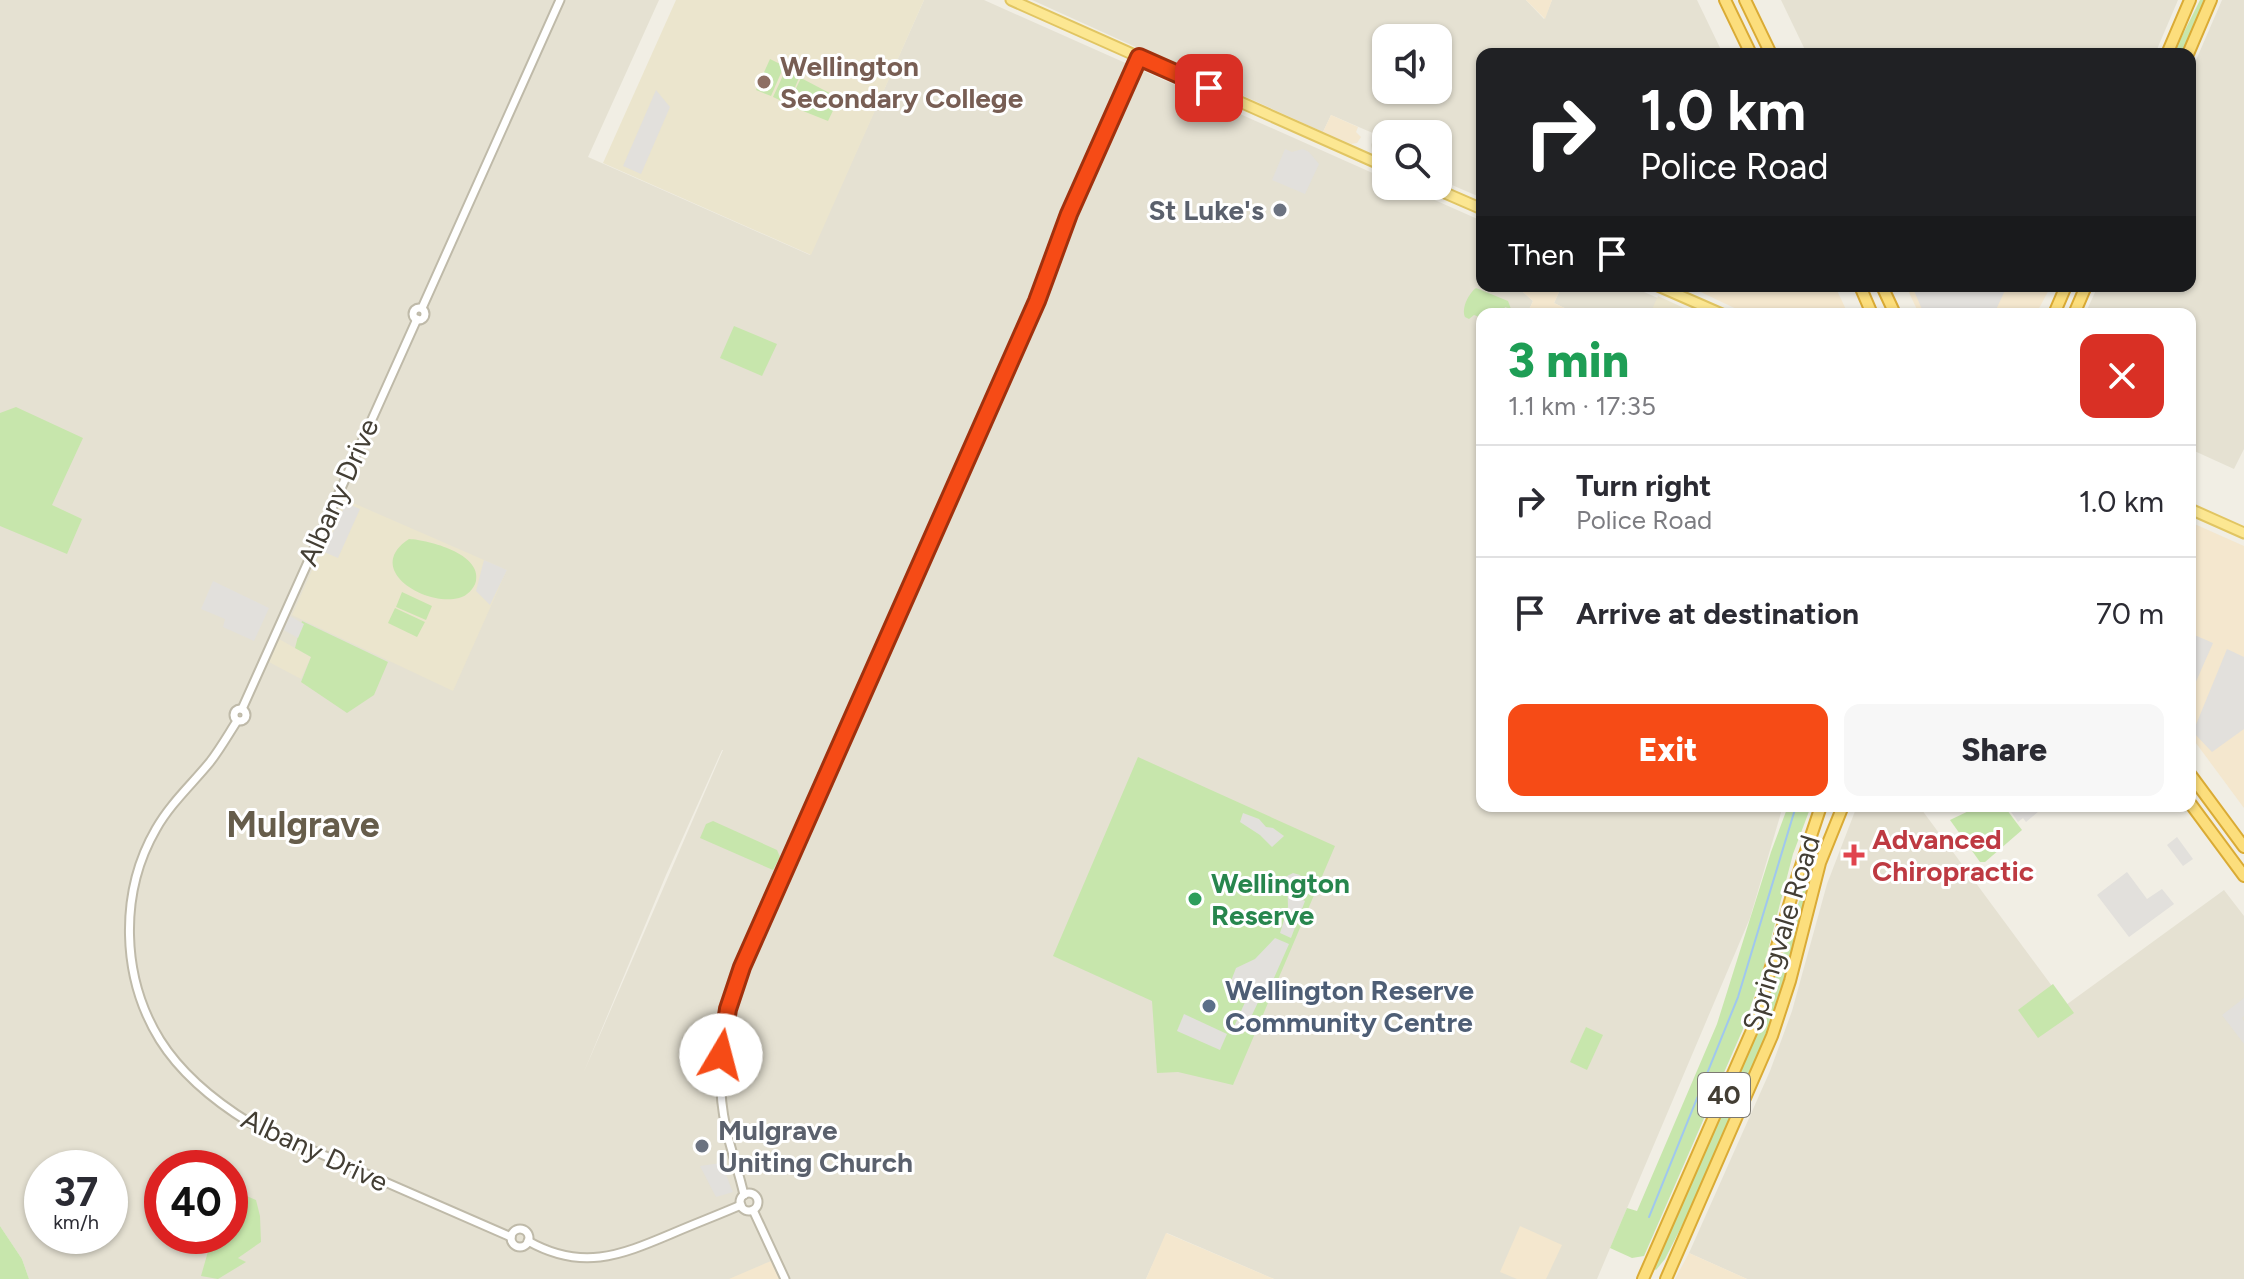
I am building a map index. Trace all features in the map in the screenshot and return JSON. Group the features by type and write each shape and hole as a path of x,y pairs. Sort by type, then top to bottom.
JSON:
{"highway":[{"path":"1725,0 1748,48"},
{"path":"1745,0 1768,48"},
{"path":"2170,48 2190,0"},
{"path":"2191,48 2211,0"},
{"path":"2196,782 2244,847"},
{"path":"2196,811 2244,876"},
{"name":"Springvale Road","path":"1643,1279 1753,1028 1819,812"},
{"name":"Springvale Road","path":"1666,1279 1775,1028 1820,863 1841,812"}],"main road":[{"path":"1011,0 1372,161"},
{"path":"1452,196 1476,206"},
{"path":"1672,292 1708,308"},
{"path":"2196,512 2244,533"}],"street":[{"name":"Albany Drive","path":"511,1237 250,1123 228,1109 181,1067 160,1040 147,1014 132,968 129,926 133,890 156,828 212,760 237,721 246,718 242,709 417,319 414,310 422,308 560,0"},
{"path":"741,1205 744,1195 727,1131 721,1089 724,1030 735,986 1037,301 1069,214 1139,57"},
{"path":"741,1205 747,1211 757,1205 753,1194 744,1195"},
{"path":"528,1241 564,1256 606,1257 627,1253 741,1205"},
{"path":"753,1210 785,1279"},
{"path":"523,1229 528,1241 518,1247 512,1243 511,1237 514,1231 523,1229"}],"shaded area":[{"path":"0,0 659,0 588,157 810,255 924,0 984,0 1372,173 1372,200 1435,200 1476,218 1476,292 1523,292 1533,301 1530,308 1476,308 1476,812 1781,812 1750,918 1597,1279 1274,1279 1167,1233 1146,1279 29,1279 22,1259 0,1226","holes":["723,750 583,1074 666,875"]},
{"name":"Wellington Secondary College","path":"676,0 924,0 811,255 603,163"},
{"path":"1032,0 1526,0 1544,19 1552,0 1697,0 1720,48 1476,48 1476,195 1452,185 1452,120 1372,120 1372,133 1331,115 1323,132"},
{"path":"1526,0 1552,0 1545,19"},
{"path":"1781,0 2178,0 2158,48 1804,48"},
{"path":"2222,0 2244,0 2244,449 2234,469 2196,452 2196,308 2088,308 2095,292 2196,292 2196,60"},
{"path":"656,90 670,107 641,174 623,166"},
{"path":"1331,115 1358,127 1356,132 1361,137 1357,143 1351,144 1323,132"},
{"path":"1285,149 1292,152 1303,149 1319,164 1305,194 1272,180"},
{"path":"1062,221 1034,298 999,379 994,383 1038,283"},
{"path":"1069,225 1045,298 913,595 1045,292"},
{"path":"1523,292 1559,292 1554,303 1565,308 1530,308 1533,301"},
{"path":"1559,292 1644,292 1681,308 1565,308 1554,303"},
{"path":"1701,292 1838,292 1845,308 1734,308"},
{"path":"1909,292 2048,292 2039,308 1916,308"},
{"path":"1915,292 2004,292 1997,308 1921,308"},
{"path":"1658,296 1684,308 1653,308"},
{"path":"344,499 507,570 453,691 292,615"},
{"path":"346,503 360,509 338,558 324,552"},
{"path":"2196,525 2244,546 2244,808 2196,743"},
{"path":"484,560 507,570 490,605 476,591"},
{"path":"913,566 797,834 793,837"},
{"path":"213,581 269,608 254,641 223,627 225,619 201,609"},
{"path":"288,615 304,624 298,638 282,629"},
{"path":"2196,636 2213,643 2196,682"},
{"path":"279,639 311,657 301,679 269,662"},
{"path":"2227,649 2244,657 2244,729 2212,752 2196,735 2196,725"},
{"path":"1855,812 1923,812 2066,1005 2224,890 2244,916 2244,1279 1747,1279 1689,1253 1770,1071 1792,1011 1827,884"},
{"path":"2011,812 2038,812 2026,822 2023,818 2018,822"},
{"path":"1243,813 1259,819 1266,827 1284,836 1272,847 1240,822"},
{"path":"2177,837 2193,859 2183,866 2167,845"},
{"path":"2127,872 2147,899 2162,889 2174,904 2129,937 2097,895"},
{"path":"1293,873 1300,875 1305,882 1301,899 1305,901 1291,938 1280,933 1288,907 1287,876"},
{"path":"1275,938 1289,944 1266,996 1231,981 1236,968 1255,959"},
{"path":"1250,991 1261,996 1243,1034 1233,1029"},
{"path":"2244,998 2242,1018 2244,1044 2222,1015"},
{"path":"1184,1014 1227,1034 1220,1050 1177,1031"},
{"path":"721,1163 733,1192 716,1197 700,1166"},
{"path":"1520,1226 1562,1245 1546,1279 1517,1279 1500,1272"},
{"path":"1166,1233 1274,1279 1146,1279"},
{"path":"1689,1253 1747,1279 1675,1279"},
{"path":"771,1261 779,1279 729,1279"}],"green space":[{"path":"2200,0 2206,0 2185,48 2176,48"},
{"path":"770,59 784,66 771,96 756,90"},
{"path":"787,67 801,73 788,104 773,97"},
{"path":"801,78 839,98 828,121 788,105"},
{"path":"1476,288 1476,292 1486,292 1508,301 1511,308 1476,308 1476,316 1469,319 1465,317 1464,309"},
{"path":"734,326 777,344 762,376 720,358"},
{"path":"16,407 83,438 52,505 82,519 67,554 0,526 0,413"},
{"path":"409,539 429,542 463,556 476,571 472,589 462,597 445,599 430,597 404,583 396,573 393,562 397,551"},
{"path":"402,592 432,606 426,620 396,607"},
{"path":"395,608 425,622 417,637 388,623"},
{"path":"302,621 388,662 374,695 347,713 301,682 311,657 295,648"},
{"name":"Wellington Reserve","path":"1138,757 1335,846 1233,1085 1178,1072 1157,1073 1152,1001 1053,956"},
{"path":"1786,812 1809,812 1793,854 1762,973 1743,1029 1644,1256 1632,1258 1610,1248 1627,1208 1637,1211 1717,1024"},
{"path":"1967,812 2008,812 2022,830 1985,862 1980,862 1950,820"},
{"path":"713,821 777,850 780,857 773,870 700,838 706,824"},
{"path":"1815,858 1790,967 1770,1031 1701,1188 1665,1259 1656,1270 1764,1014 1789,929"},
{"path":"2053,984 2074,1013 2038,1038 2018,1010"},
{"path":"1586,1027 1603,1035 1587,1070 1570,1062"},
{"path":"248,1197 256,1200 261,1242 248,1251"},
{"path":"0,1226 22,1259 29,1279 0,1279"},
{"path":"207,1254 244,1254 238,1258 246,1262 218,1279 201,1276"}],"waterway":[{"path":"1649,1217 1738,997 1794,812"}],"place":[{"name":"Wellington Secondary College","path":"764,82"},
{"name":"St Luke's","path":"1280,210"},
{"name":"Advanced Chiropractic","path":"1854,855"},
{"name":"Wellington Reserve","path":"1195,899"},
{"name":"Wellington Reserve Community Centre","path":"1209,1006"},
{"name":"Mulgrave Uniting Church","path":"702,1146"}],"district":[{"name":"Mulgrave","path":"303,824"}],"route":[{"path":"721,1055 728,1009 742,967 1037,301 1069,214 1139,57 1209,88"}]}
